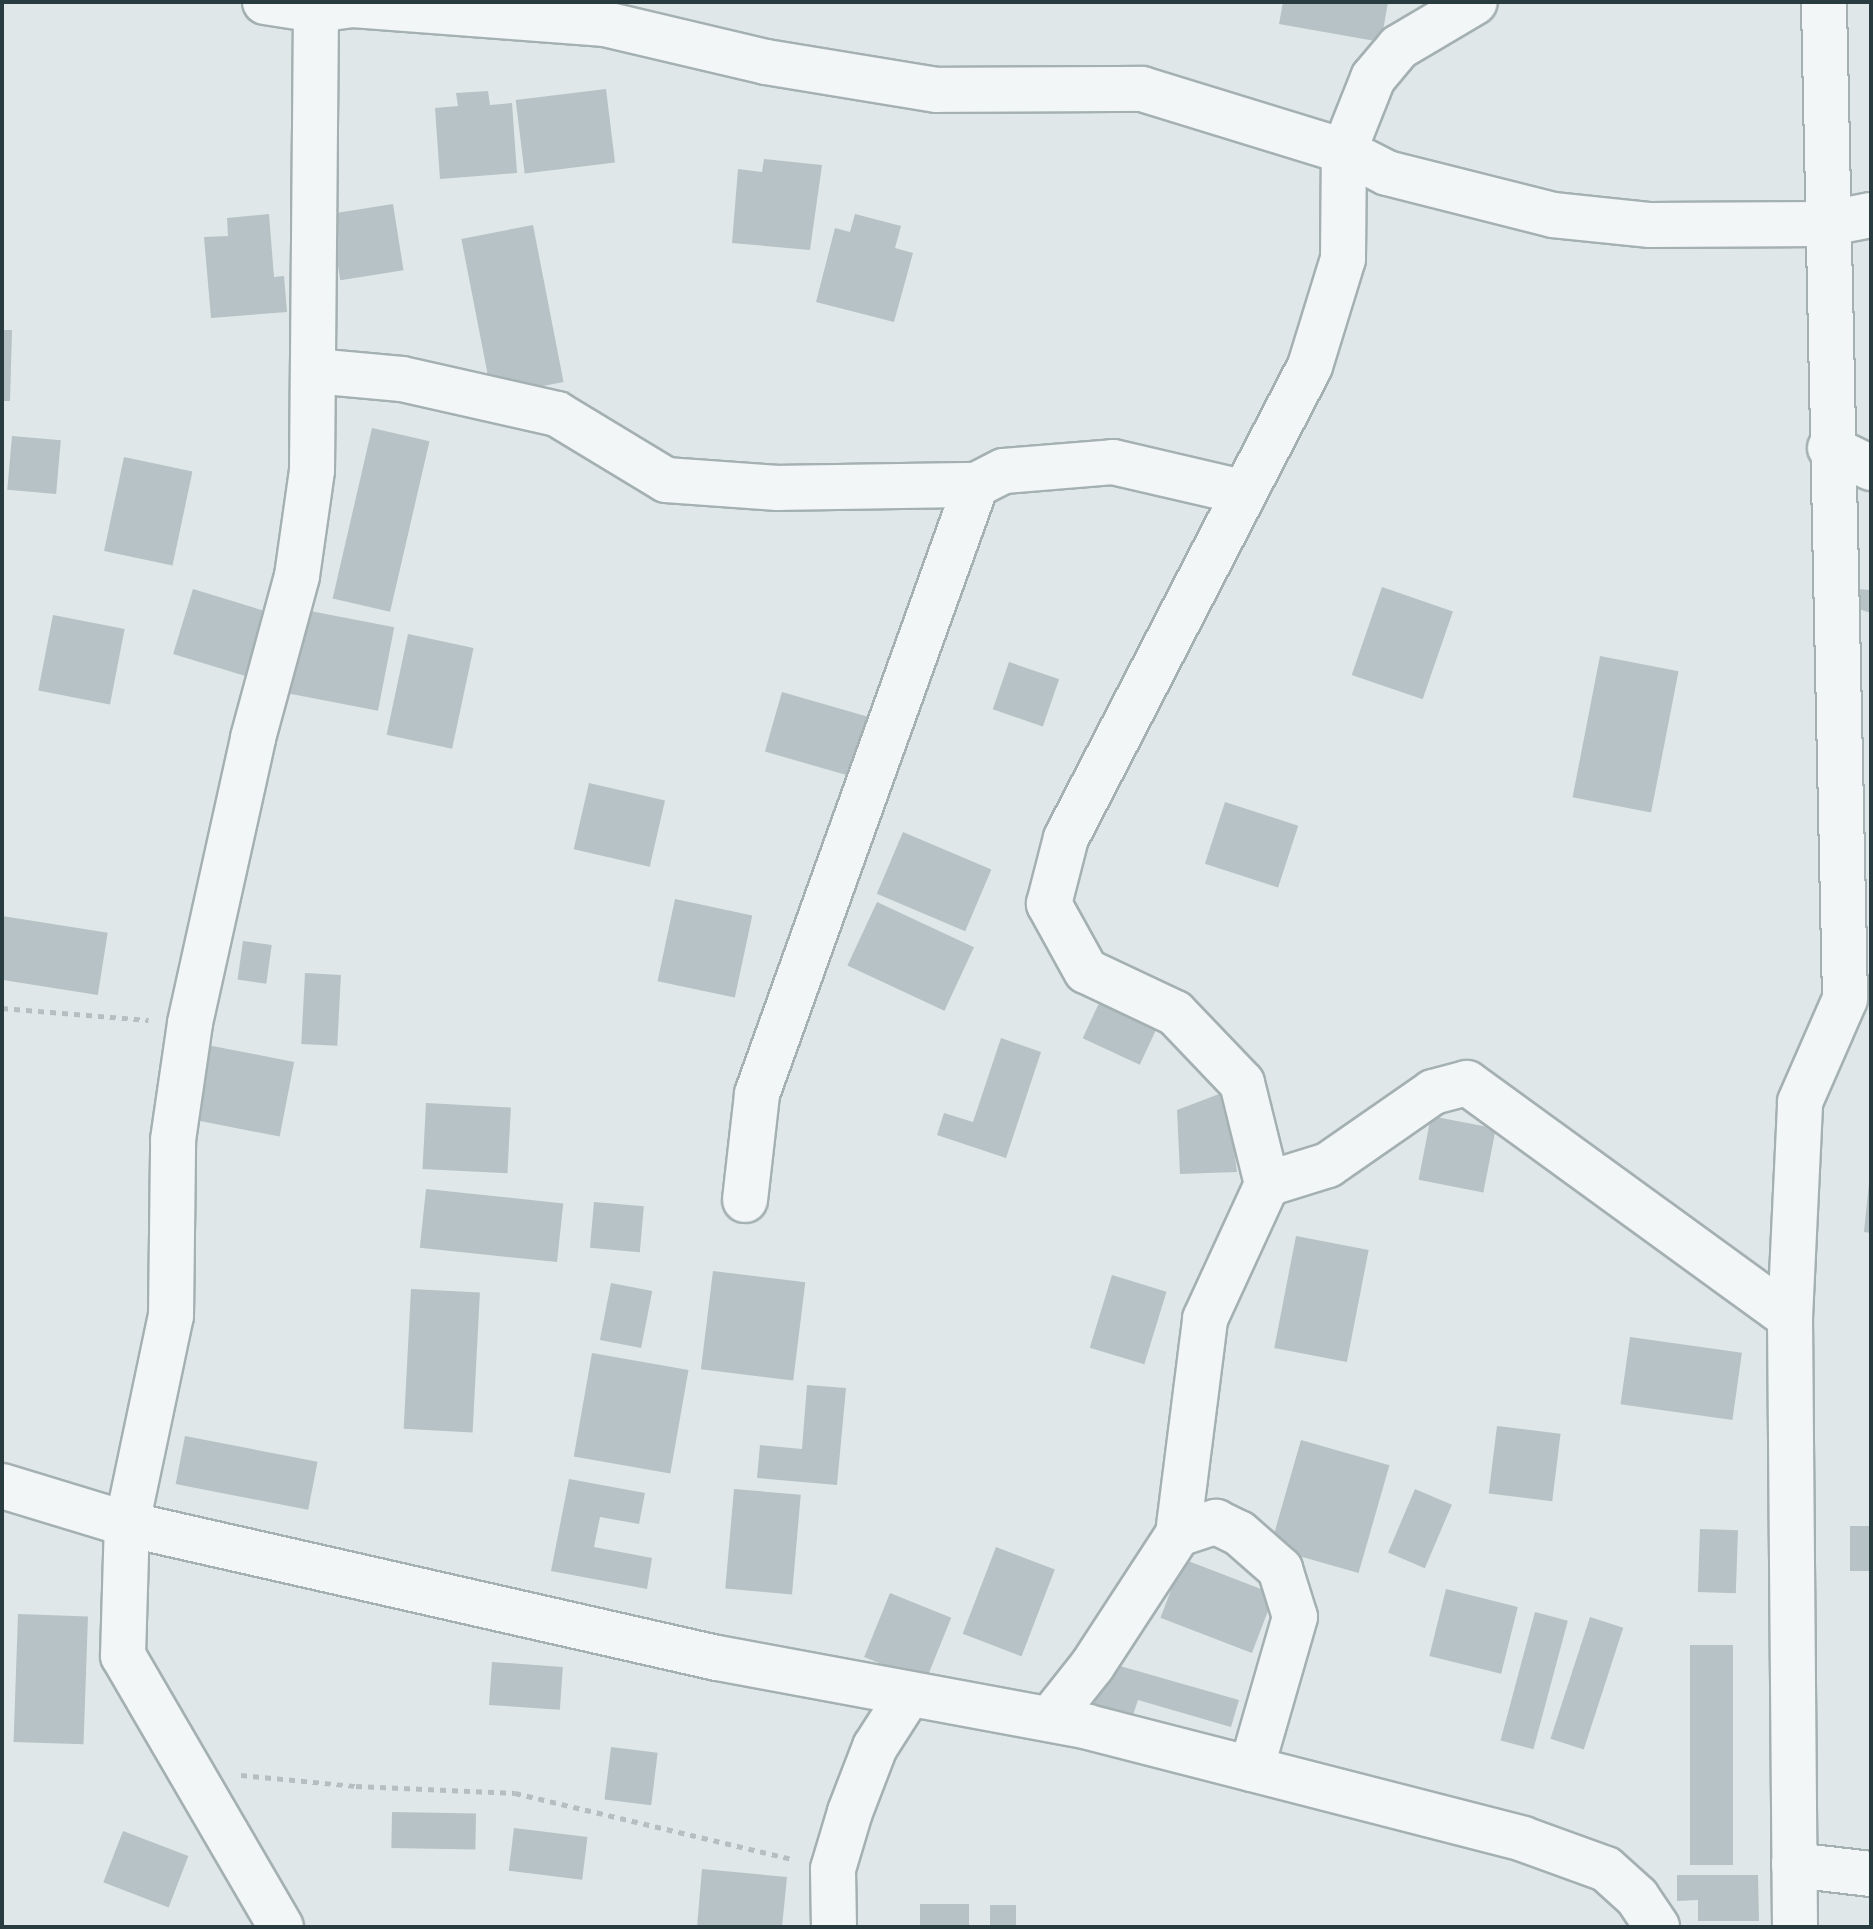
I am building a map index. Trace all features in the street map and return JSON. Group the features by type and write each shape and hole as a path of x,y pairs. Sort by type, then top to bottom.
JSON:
{"street":[{"path":"265,2 605,24 766,62 937,90 1142,89 1344,151 1387,173 1553,215 1650,225 1825,224 1871,215"},
{"path":"1050,1719 1092,1666 1178,1534 1205,1319 1267,1184 1242,1083 1175,1013 1086,971 1049,904 1066,838 1242,492 1310,366 1343,259 1344,151 1373,78 1399,47 1475,2"},
{"path":"1795,1927 1790,1318 1800,1102 1845,999 1825,224 1824,2"},
{"path":"281,1927 193,1770 123,1656 127,1524 171,1316 173,1140 190,1023 253,738 297,576 312,470 314,371 341,6"},
{"path":"314,371 402,379 557,414 666,480 778,488 976,485 1004,471 1113,462 1242,492"},
{"path":"1830,448 1871,468"},
{"path":"745,1200 757,1094 976,485"},
{"path":"1267,1184 1328,1165 1433,1092 1467,1083 1790,1318"},
{"path":"2,1486 127,1524 717,1658 1050,1719 1523,1839 1606,1869 1637,1897 1657,1927"},
{"path":"1178,1534 1216,1522 1239,1533 1280,1569 1295,1617 1251,1769"},
{"path":"834,1927 833,1869 875,1747 909,1694"},
{"path":"1794,1865 1871,1874"}],"path":[{"path":"2,1008 190,1023"},
{"path":"193,1770 356,1786 515,1793 833,1869"}],"building":[{"path":"1283,2 1388,2 1381,42 1279,24"},
{"path":"606,89 615,162 525,174 516,100"},
{"path":"488,91 490,105 512,103 517,173 440,179 435,108 458,106 456,93"},
{"path":"764,159 822,165 810,250 732,243 738,169 762,172"},
{"path":"393,204 403,270 340,280 330,214"},
{"path":"269,214 274,277 284,276 287,312 211,318 204,237 228,236 227,218"},
{"path":"855,214 901,226 895,248 913,253 894,322 816,302 835,228 850,232"},
{"path":"533,225 564,382 492,396 461,239"},
{"path":"2,330 12,330 10,401 2,401"},
{"path":"372,428 429,441 390,612 333,599"},
{"path":"12,436 61,440 56,494 7,490"},
{"path":"124,457 192,472 173,565 104,551"},
{"path":"1382,587 1453,611 1423,699 1352,675"},
{"path":"193,589 277,615 257,680 173,654"},
{"path":"1856,589 1871,590 1871,613 1856,608"},
{"path":"300,609 394,627 378,711 284,692"},
{"path":"53,615 125,629 110,705 38,691"},
{"path":"408,634 474,648 452,749 387,735"},
{"path":"1600,656 1679,671 1651,813 1573,797"},
{"path":"1009,662 1059,679 1043,727 993,709"},
{"path":"782,692 871,718 854,777 765,752"},
{"path":"589,783 665,801 650,867 574,849"},
{"path":"1225,802 1298,826 1278,888 1205,864"},
{"path":"903,832 991,870 965,931 877,894"},
{"path":"675,899 752,915 735,998 658,981"},
{"path":"877,902 974,947 944,1011 847,965"},
{"path":"2,916 108,933 98,995 2,980"},
{"path":"243,941 272,945 266,984 238,980"},
{"path":"305,973 341,975 337,1046 301,1044"},
{"path":"1100,1001 1157,1028 1140,1065 1083,1038"},
{"path":"1001,1038 1041,1052 1006,1158 937,1135 944,1113 973,1122"},
{"path":"197,1043 294,1062 280,1136 182,1118"},
{"path":"1227,1091 1237,1172 1180,1174 1177,1110"},
{"path":"426,1103 511,1107 507,1173 423,1169"},
{"path":"1431,1116 1496,1129 1483,1192 1419,1180"},
{"path":"1871,1184 1871,1233 1864,1232"},
{"path":"426,1189 563,1203 557,1262 420,1248"},
{"path":"594,1202 644,1206 640,1252 590,1248"},
{"path":"1296,1236 1369,1250 1347,1362 1274,1348"},
{"path":"713,1271 805,1282 793,1381 701,1369"},
{"path":"1112,1275 1167,1292 1144,1364 1090,1348"},
{"path":"611,1283 652,1291 641,1348 600,1340"},
{"path":"411,1289 480,1293 473,1432 404,1429"},
{"path":"1630,1337 1742,1353 1732,1420 1621,1404"},
{"path":"592,1353 689,1370 670,1473 574,1456"},
{"path":"807,1385 846,1388 837,1485 757,1478 760,1445 802,1449"},
{"path":"1497,1426 1561,1434 1552,1501 1489,1493"},
{"path":"185,1436 318,1462 308,1510 176,1484"},
{"path":"1301,1440 1389,1465 1359,1573 1270,1548"},
{"path":"569,1479 645,1493 639,1524 600,1517 594,1547 652,1558 647,1589 551,1571"},
{"path":"734,1489 801,1495 792,1594 725,1589"},
{"path":"1415,1489 1452,1505 1425,1568 1388,1553"},
{"path":"1850,1526 1871,1526 1871,1571 1850,1571"},
{"path":"1700,1529 1738,1530 1736,1593 1698,1592"},
{"path":"996,1547 1055,1570 1021,1656 963,1634"},
{"path":"1183,1559 1274,1594 1252,1653 1160,1618"},
{"path":"1446,1589 1518,1607 1501,1674 1429,1656"},
{"path":"890,1593 951,1618 925,1682 864,1657"},
{"path":"1535,1612 1568,1621 1533,1749 1501,1740"},
{"path":"18,1614 88,1616 83,1744 14,1742"},
{"path":"1590,1617 1623,1628 1584,1750 1550,1739"},
{"path":"1690,1645 1733,1645 1733,1865 1690,1865"},
{"path":"492,1662 563,1667 560,1710 489,1705"},
{"path":"1106,1662 1239,1700 1231,1727 1138,1700 1133,1715 1094,1704"},
{"path":"611,1747 658,1753 651,1805 605,1800"},
{"path":"392,1812 476,1813 475,1849 391,1848"},
{"path":"514,1828 587,1837 582,1880 509,1871"},
{"path":"123,1831 188,1856 169,1907 103,1882"},
{"path":"702,1869 787,1877 782,1927 697,1927"},
{"path":"1677,1875 1758,1875 1759,1921 1698,1921 1698,1900 1677,1901"},
{"path":"920,1904 969,1904 969,1927 920,1927"},
{"path":"990,1905 1016,1905 1016,1927 990,1927"}]}
